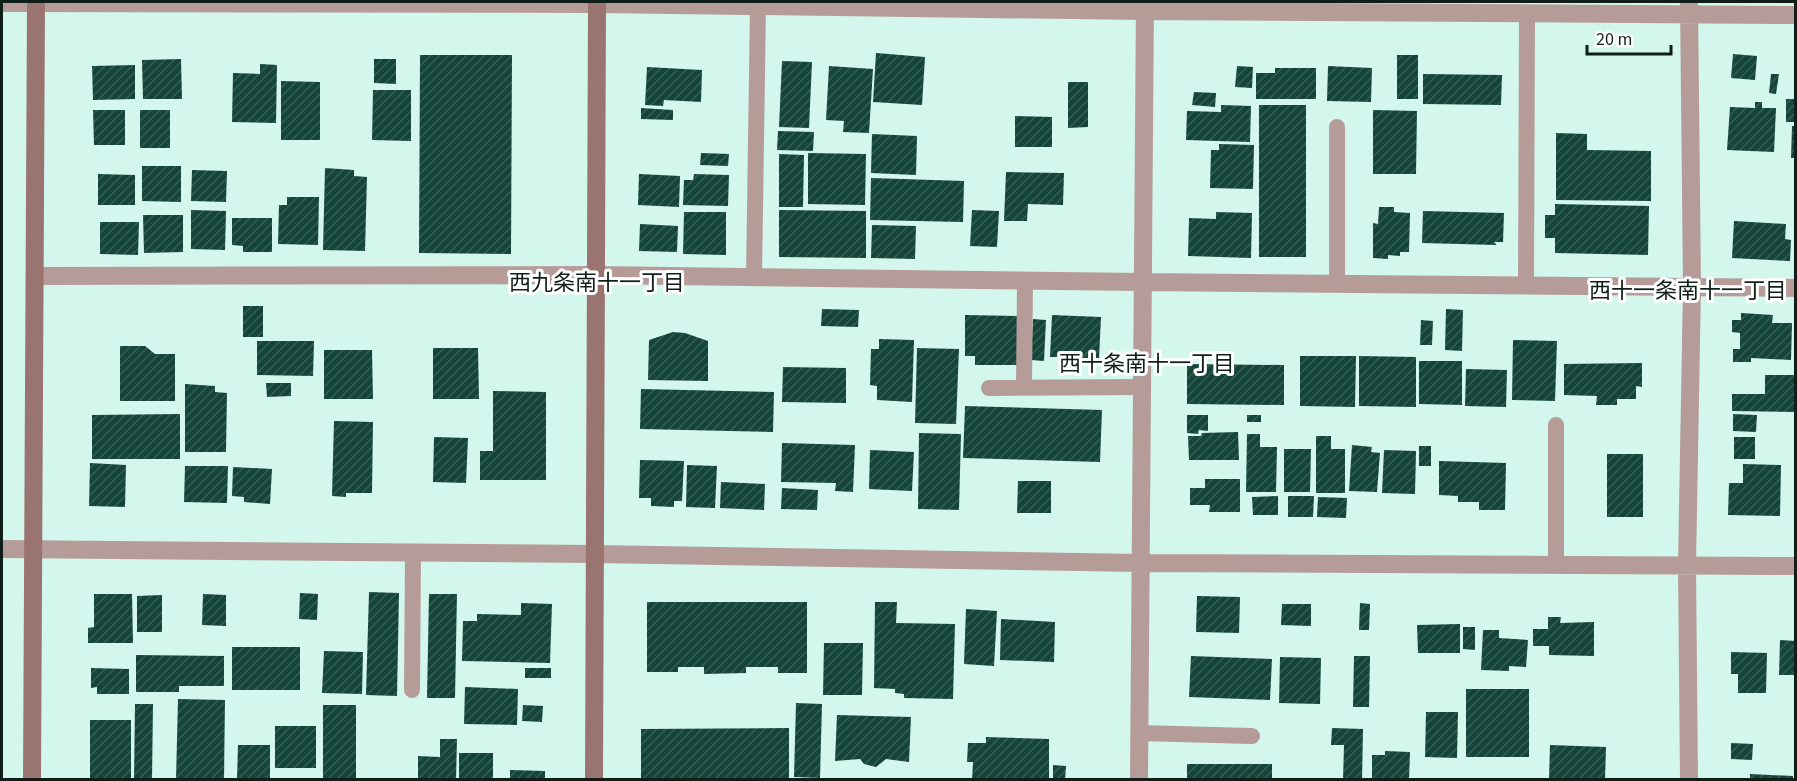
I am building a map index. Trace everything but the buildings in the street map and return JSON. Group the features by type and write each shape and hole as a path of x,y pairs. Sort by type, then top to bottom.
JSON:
{"street":[{"path":"32,780 36,2"},
{"path":"2,3 1689,8 1796,15"},
{"path":"594,780 597,3"},
{"path":"1139,780 1145,6"},
{"path":"1689,8 1692,286 1687,565 1689,780"},
{"path":"35,276 596,275 1796,288"},
{"path":"2,549 594,554 1141,563 1796,566"}],"lane":[{"path":"754,277 758,6"},
{"path":"1520,9 1526,286"},
{"path":"1337,127 1337,284"},
{"path":"1024,387 1025,280"},
{"path":"989,387 1142,387"},
{"path":"1556,425 1556,565"},
{"path":"412,690 413,553"},
{"path":"1139,733 1252,736"}],"district":[{"name":"西九条南十一丁目","path":"597,282"},
{"name":"西十一条南十一丁目","path":"1688,290"},
{"name":"西十条南十一丁目","path":"1147,363"}]}
